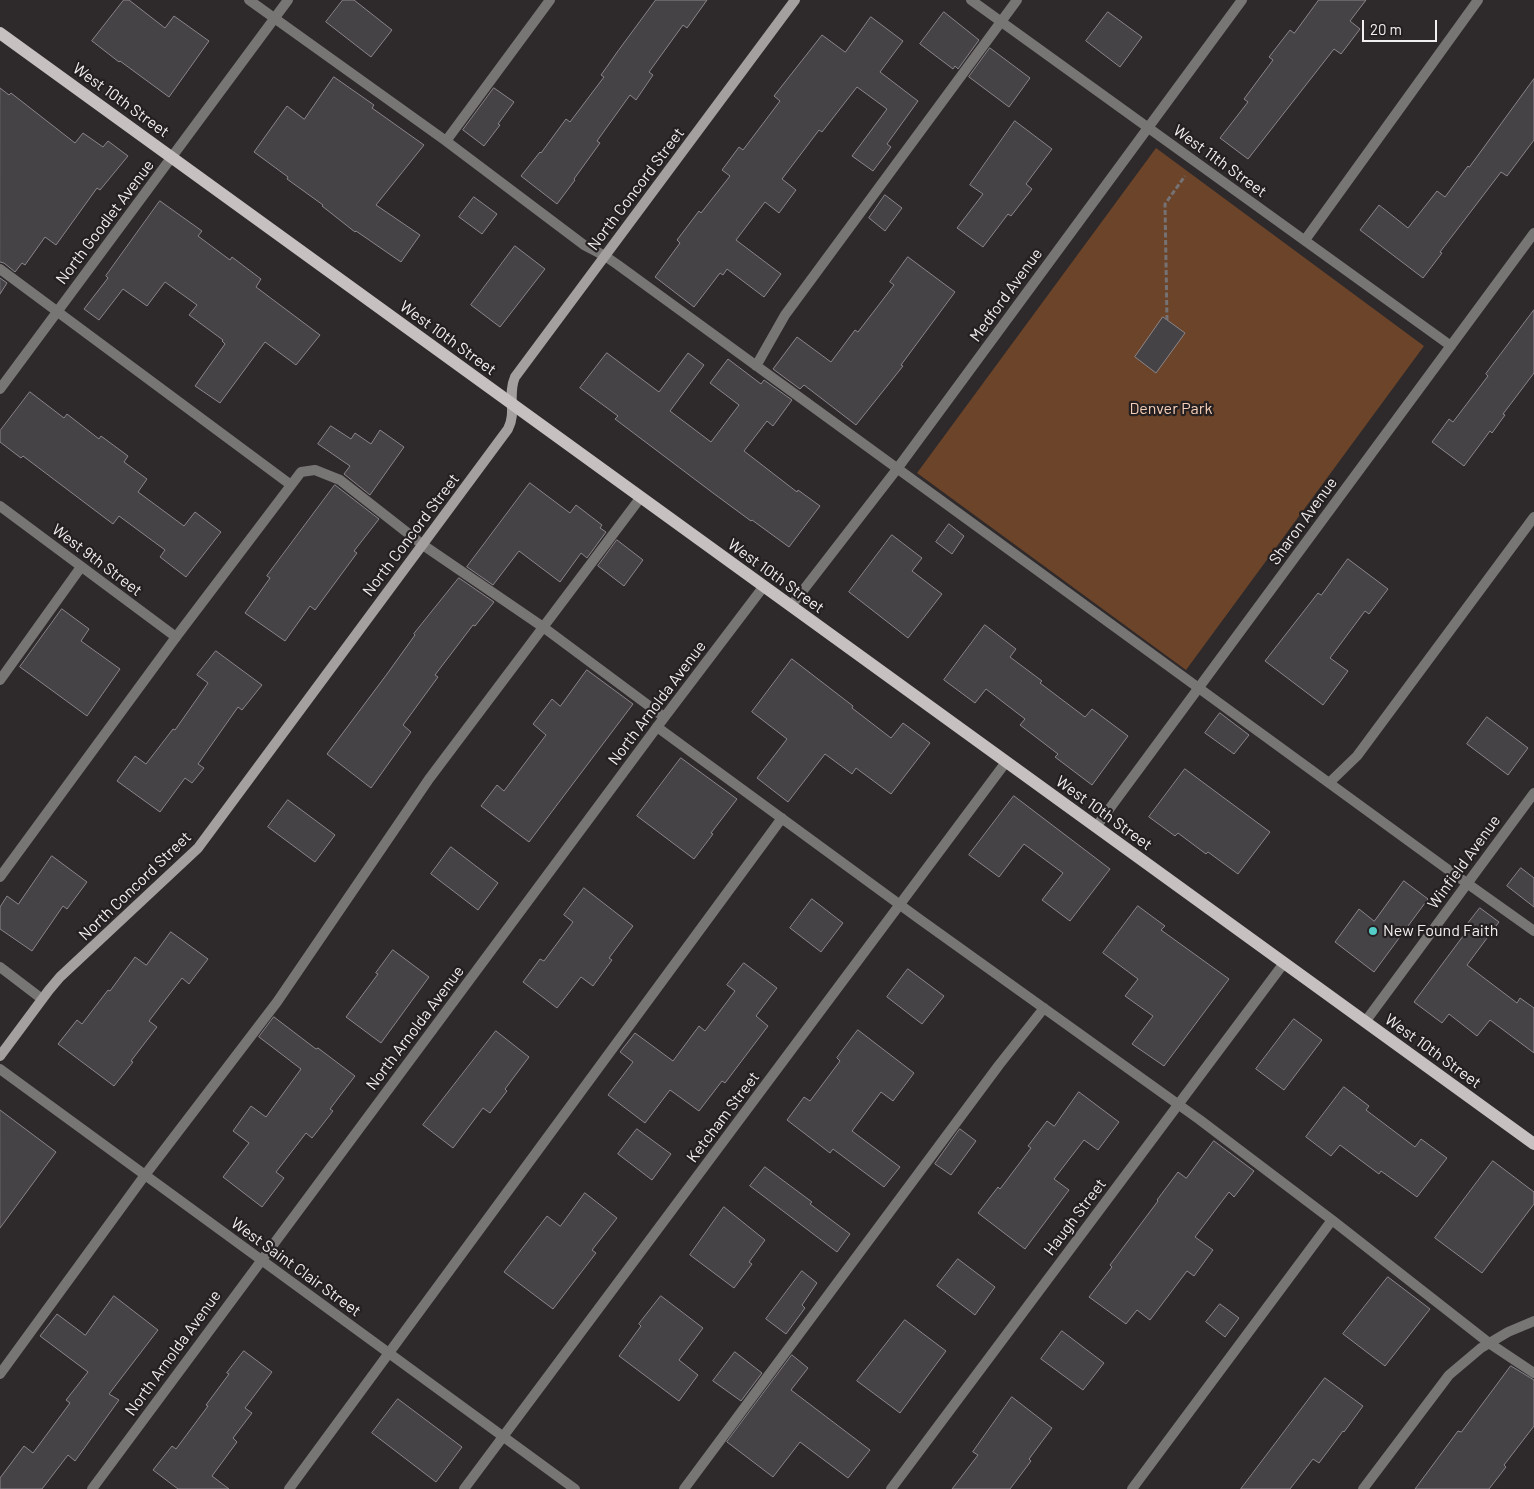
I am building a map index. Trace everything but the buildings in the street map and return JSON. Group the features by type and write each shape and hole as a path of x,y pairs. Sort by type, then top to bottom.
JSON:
{"main road":[{"name":"North Concord Street","path":"0,1056 42,998 60,977 198,848 508,430 513,417 511,390 515,377 794,0"},
{"name":"West 10th Street","path":"0,33 1534,1144"}],"street":[{"path":"248,0 446,142 584,245 605,256 1534,931"},
{"name":"North Goodlet Avenue","path":"0,389 288,0"},
{"path":"446,142 550,0"},
{"name":"West 11th Street","path":"971,0 1451,346"},
{"path":"756,366 785,315 1016,0"},
{"name":"Medford Avenue","path":"791,606 897,469 1242,0"},
{"path":"1305,240 1478,0"},
{"name":"Sharon Avenue","path":"1096,827 1534,233"},
{"path":"0,269 291,485"},
{"path":"0,877 176,637 301,472 315,470 340,480 423,545 543,627 664,718"},
{"path":"0,1374 144,1175 276,1002 429,779 641,497"},
{"name":"West 9th Street","path":"0,506 176,637"},
{"path":"1330,783 1357,756 1534,517"},
{"path":"0,680 82,567"},
{"name":"North Arnolda Avenue","path":"92,1489 657,727 764,586"},
{"path":"657,727 900,905 1178,1104 1332,1220 1489,1343 1534,1373"},
{"name":"Ketcham Street","path":"464,1489 1006,762"},
{"name":"Winfield Avenue","path":"1365,1022 1534,793"},
{"path":"289,1489 782,818"},
{"name":"Haugh Street","path":"891,1489 1284,963"},
{"path":"0,968 42,998"},
{"path":"684,1489 998,1065 1044,1008"},
{"name":"West Saint Clair Street","path":"0,1070 575,1489"},
{"path":"1132,1489 1332,1220"},
{"path":"1363,1489 1441,1384 1464,1361 1508,1332 1534,1321"}],"path":[{"path":"1167,320 1165,204 1196,161"}],"green space":[{"name":"Denver Park","path":"1156,148 1424,346 1186,670 917,473"}],"place":[{"name":"New Found Faith","path":"1373,931"}]}
